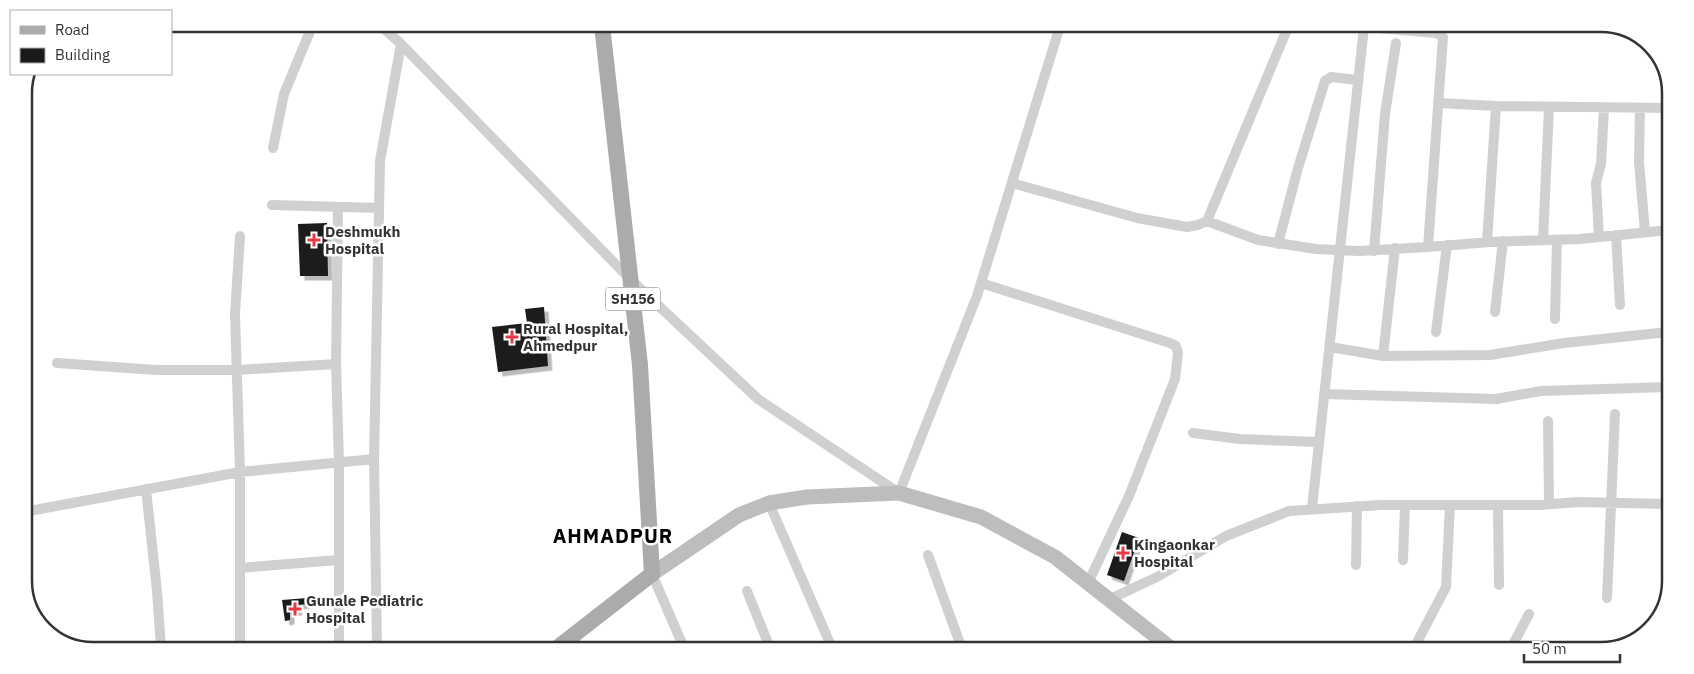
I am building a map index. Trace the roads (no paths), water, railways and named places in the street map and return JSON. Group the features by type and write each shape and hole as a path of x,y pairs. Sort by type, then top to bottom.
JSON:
{"main road":[{"name":"SH156","path":"603,32 640,365 652,574"},
{"path":"565,642 652,574 739,515 769,503 807,497 899,492 981,517 1055,557 1163,642"}],"street":[{"path":"273,148 284,94 310,32"},
{"path":"388,32 630,279 758,399 899,492 981,283 1058,32"},
{"path":"1012,182 1137,218 1187,227 1198,225 1206,220 1286,32"},
{"path":"1312,508 1364,32"},
{"path":"1424,32 1436,33 1443,37 1428,247"},
{"path":"1374,250 1386,114 1396,43"},
{"path":"377,642 374,459 380,161 401,44"},
{"path":"1278,244 1292,187 1326,81 1331,76 1358,80"},
{"path":"1439,103 1549,108 1661,108"},
{"path":"1487,242 1496,106"},
{"path":"1543,240 1549,108"},
{"path":"1598,237 1596,184 1601,164 1604,108"},
{"path":"1640,108 1639,162 1645,232"},
{"path":"272,205 379,208"},
{"path":"338,207 336,364 339,462 339,642"},
{"path":"1206,220 1258,240 1278,244 1340,250 1374,250 1503,241 1557,240 1661,231"},
{"path":"1616,235 1620,305"},
{"path":"240,236 235,314 240,472 240,642"},
{"path":"1555,319 1557,240"},
{"path":"1496,312 1503,241"},
{"path":"1436,332 1447,245"},
{"path":"1383,356 1395,248"},
{"path":"981,283 1176,346 1178,353 1175,380 1129,496 1088,583"},
{"path":"1330,347 1383,356 1490,356 1571,342 1661,333"},
{"path":"57,363 156,370 237,370 336,364"},
{"path":"1324,394 1496,399 1541,391 1662,387"},
{"path":"1608,598 1615,414"},
{"path":"1548,421 1549,504"},
{"path":"1194,433 1240,439 1319,442"},
{"path":"33,510 240,472 374,459"},
{"path":"146,489 158,591 161,642"},
{"path":"1110,599 1157,577 1226,536 1289,511 1312,508 1405,505 1613,502 1662,504"},
{"path":"769,503 829,642"},
{"path":"1403,560 1405,505"},
{"path":"1418,642 1439,604 1446,587 1450,505"},
{"path":"1498,505 1499,585"},
{"path":"1356,565 1357,506"},
{"path":"928,555 959,642"},
{"path":"240,568 338,560"},
{"path":"652,574 681,642"},
{"path":"747,591 768,642"},
{"path":"1514,642 1529,614"}],"place":[{"name":"Deshmukh Hospital","path":"314,240"},
{"name":"Rural Hospital, Ahmedpur","path":"512,337"},
{"name":"Kingaonkar Hospital","path":"1123,553"},
{"name":"Gunale Pediatric Hospital","path":"295,609"}],"district":[{"name":"AHMADPUR","path":"613,535"}]}
